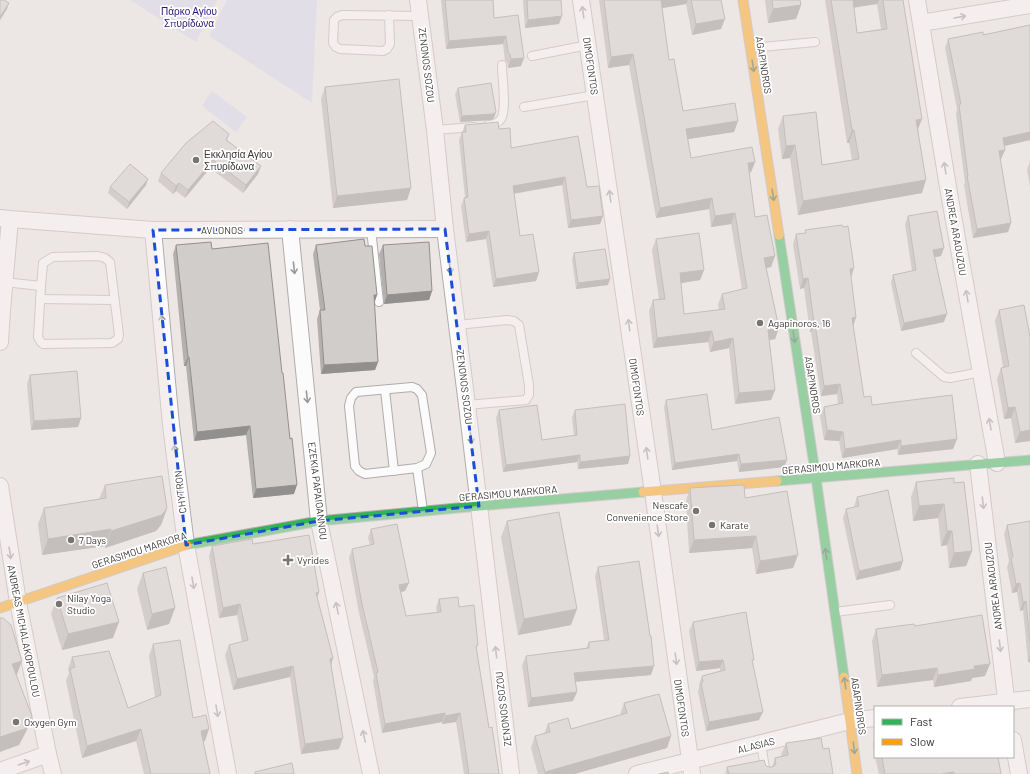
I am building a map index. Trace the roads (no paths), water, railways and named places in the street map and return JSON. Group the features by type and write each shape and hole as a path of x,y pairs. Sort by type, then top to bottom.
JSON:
{"street":[{"name":"DIMOFONTOS","path":"582,0 653,492 690,767"},
{"name":"AGAPINOROS","path":"743,0 816,478 857,774"},
{"name":"ANDREA ARAOUZOU","path":"917,0 949,193 997,463"},
{"path":"921,23 1030,5"},
{"name":"ZENONOS SOZOU","path":"419,8 435,130 445,229 468,406 511,774"},
{"path":"0,342 4,282 5,219"},
{"name":"AVLONOS","path":"5,219 153,230 445,229"},
{"name":"EZEKIA PAPAIOANNOU","path":"290,229 319,521 372,774"},
{"name":"CHYTRON","path":"153,230 171,424 186,545 228,774"},
{"name":"GERASIMOU MARKORA","path":"0,608 186,545 319,521 479,506 1030,460"},
{"name":"ANDREA ARAOUZOU","path":"978,464 1007,704"},
{"name":"ANDREAS MICHALAKOPOULOU","path":"0,486 18,602 53,774"},
{"path":"976,706 1007,704 1030,699"},
{"name":"ALASIAS","path":"637,774 690,767 761,744 850,721 874,718"},
{"path":"1014,746 1019,774"},
{"path":"0,771 48,754"}],"lane":[{"path":"389,15 390,44 388,49 383,51 340,50 333,43 334,20 337,17 342,15 389,15 419,8"},
{"path":"750,48 815,42"},
{"path":"532,56 588,45"},
{"path":"435,130 493,125 501,119 504,108 502,65"},
{"path":"524,107 595,95"},
{"path":"371,229 379,302"},
{"path":"98,256 105,258 110,262 119,335 118,339 112,343 43,344 38,337 40,299 43,263 48,259 53,257 98,256"},
{"path":"4,282 41,286"},
{"path":"40,299 114,300"},
{"path":"457,325 507,320 514,321 519,325 529,385 529,395 526,400 468,406"},
{"path":"916,353 944,377 950,378 981,372"},
{"path":"412,388 417,389 422,395 431,453 426,464 417,468 365,474 359,471 355,466 349,406 351,398 356,392 412,388"},
{"path":"385,390 394,471"},
{"path":"417,468 423,511"},
{"path":"834,612 890,605"},
{"path":"761,744 766,774"}],"place":[{"name":"Εκκλησία Αγίου Σπυρίδωνα","path":"196,160"},
{"name":"Agapinoros, 16","path":"760,323"},
{"name":"Nescafe Convenience Store","path":"696,511"},
{"name":"Karate","path":"712,525"},
{"name":"7 Days","path":"71,540"},
{"name":"Vyrides","path":"288,560"},
{"name":"Nilay Yoga Studio","path":"59,604"},
{"name":"Oxygen Gym","path":"16,722"}],"park label":[{"name":"Πάρκο Αγίου Σπυρίδωνα","path":"189,16"}]}
